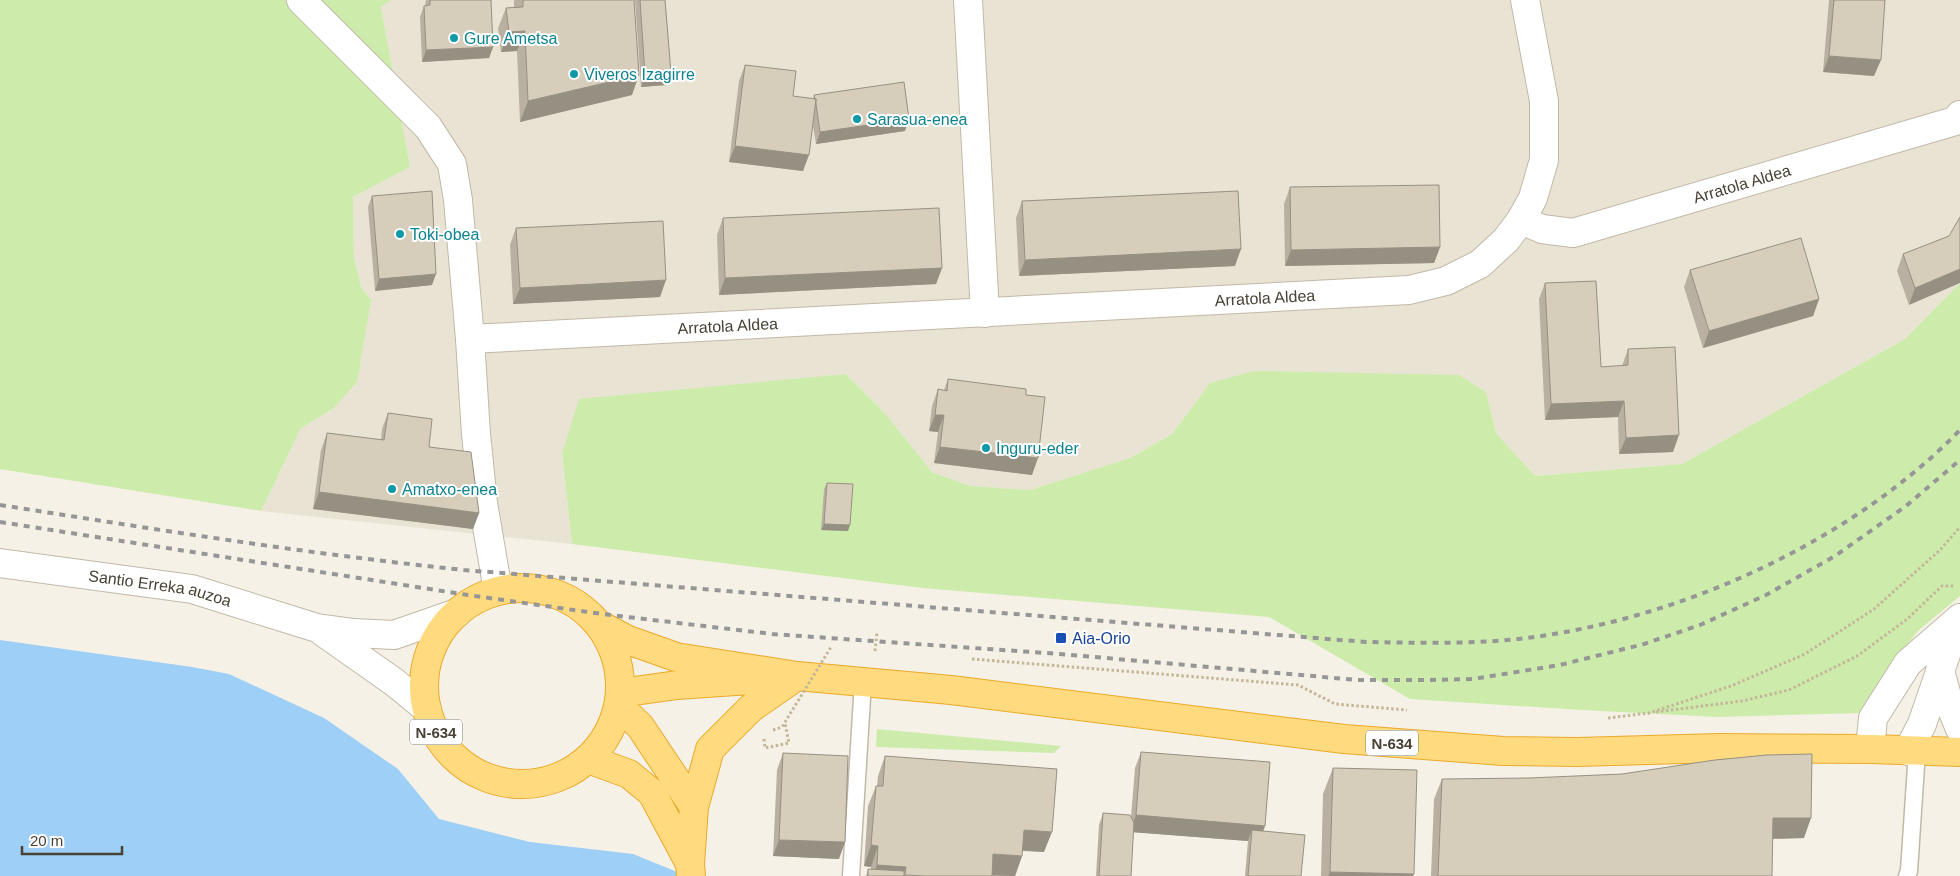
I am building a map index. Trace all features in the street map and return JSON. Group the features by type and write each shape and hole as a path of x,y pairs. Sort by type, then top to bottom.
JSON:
{"highway":[{"name":"N-634","path":"524,588 551,592 568,599 584,609 598,624 614,651 620,681 620,700 610,729 601,745 588,759 563,775 546,781 528,784 498,781 481,775 466,766 443,744 432,726 427,710 424,692 424,673 432,647 443,628 457,612 479,598 498,591 524,588"},
{"name":"N-634","path":"598,624 628,640 676,658 797,676 951,690 1344,739 1503,751 1577,752 1720,748 1960,752"},
{"name":"N-634","path":"620,700 677,685 797,676"},
{"path":"691,870 694,807 710,750 751,708 797,676"},
{"path":"620,700 640,726 694,807"},
{"path":"588,759 628,774 652,793 691,870"}],"street":[{"path":"301,0 428,127 452,164 458,200 483,503 498,591"},
{"path":"968,0 985,313"},
{"name":"Arratola Aldea","path":"470,339 1409,290 1446,281 1480,264 1506,240 1521,220 1533,198 1544,160 1544,101 1525,0"},
{"name":"Arratola Aldea","path":"1521,220 1542,229 1574,233 1634,217 1955,120 1960,115"},
{"name":"Santio Erreka auzoa","path":"0,563 192,589 317,628 354,633 394,635 457,612"},
{"path":"1913,751 1958,620"},
{"path":"1870,749 1873,718 1908,663 1958,620"},
{"name":"Santio Erreka auzoa","path":"317,628 394,682 427,710"},
{"path":"1940,670 1948,700 1960,729"}],"lane":[{"path":"851,876 863,682"},
{"path":"1907,876 1912,834 1913,751"}],"path":[{"path":"1649,713 1731,686 1806,654 1874,609 1939,551 1960,527"},
{"path":"1604,718 1742,701 1789,690 1858,656 1906,620 1942,586 1960,586"},
{"path":"875,651 877,632"},
{"path":"768,731 782,727 831,647"},
{"path":"964,658 1298,685 1335,704 1415,710"},
{"path":"762,732 765,748 789,743 787,732"}],"shaded area":[{"path":"391,0 1960,0 1960,283 1905,339 1682,464 1535,476 1496,433 1486,392 1210,383 1172,434 1130,458 1030,490 970,486 932,472 883,411 846,374 562,453 572,544 261,511 301,428 334,408 371,300 361,287 354,257 353,197 410,167 381,7"}],"green space":[{"path":"0,0 391,0 381,7 410,167 353,197 354,257 361,287 371,300 357,382 334,408 301,428 261,511 0,469"},
{"path":"1960,283 1960,596 1919,630 1891,664 1862,713 1717,717 1410,699 1269,617 922,588 572,544 562,453 579,399 846,374 883,411 932,472 970,486 1030,490 1130,458 1172,434 1210,383 1254,371 1459,375 1486,392 1496,433 1535,476 1682,464 1905,339"},
{"path":"877,729 1061,746 1054,753 876,747"}],"water":[{"path":"0,640 229,674 324,718 398,769 439,819 530,842 633,854 687,876 0,876"}],"building":[{"name":"Gure Ametsa","path":"430,0 491,0 493,47 426,50 424,6 430,5"},
{"name":"Viveros Izagirre","path":"523,0 634,0 639,75 528,101 525,31 509,32 506,8 523,7"},
{"path":"640,0 665,0 671,73 645,75"},
{"path":"1834,0 1885,0 1881,60 1829,56"},
{"path":"745,65 796,71 793,96 816,99 809,155 735,146"},
{"name":"Sarasua-enea","path":"904,82 909,119 820,132 814,95"},
{"path":"1439,185 1440,247 1291,250 1290,187"},
{"name":"Toki-obea","path":"432,191 436,274 379,279 372,196"},
{"path":"1238,191 1241,249 1025,260 1022,201"},
{"path":"939,208 942,268 725,278 723,218"},
{"path":"1960,217 1960,269 1915,288 1903,254 1949,236"},
{"path":"663,221 666,280 520,288 516,228"},
{"path":"1801,238 1819,299 1709,331 1690,270"},
{"path":"1596,281 1601,367 1628,365 1628,349 1675,347 1679,435 1626,438 1624,401 1551,404 1545,283"},
{"name":"Inguru-eder","path":"948,379 1026,389 1026,395 1045,397 1038,458 940,447 944,415 935,415 938,389 947,391"},
{"name":"Amatxo-enea","path":"388,413 432,419 429,447 471,452 479,513 319,492 327,433 384,440"},
{"path":"827,483 853,484 850,525 824,524"},
{"path":"1141,752 1270,762 1265,826 1136,815"},
{"path":"783,753 848,756 845,842 779,840"},
{"path":"1812,754 1811,818 1773,818 1772,876 1438,876 1442,779 1622,774 1715,760 1767,755"},
{"path":"885,756 1057,769 1052,832 1024,830 1022,856 993,854 992,876 905,875 906,867 877,865 878,846 871,845 876,786 883,786"},
{"path":"1333,768 1417,770 1414,874 1330,872"},
{"path":"1103,813 1130,815 1134,823 1131,876 1099,876"},
{"path":"1252,830 1305,835 1301,876 1248,876"},
{"path":"868,869 904,871 904,876 868,876"}],"railway":[{"path":"0,505 289,549 464,570 1366,642 1484,642 1531,638 1609,623 1664,607 1719,587 1773,563 1825,535 1874,503 1919,468 1960,430"},
{"path":"0,522 468,595 602,614 772,634 1060,654 1358,680 1473,679 1560,665 1644,644 1700,625 1766,595 1835,556 1906,506 1960,460"}],"place":[{"name":"Gure Ametsa","path":"454,38"},
{"name":"Viveros Izagirre","path":"574,74"},
{"name":"Sarasua-enea","path":"857,119"},
{"name":"Toki-obea","path":"400,234"},
{"name":"Inguru-eder","path":"986,448"},
{"name":"Amatxo-enea","path":"392,489"},
{"name":"Aia-Orio","path":"1061,638"}]}
